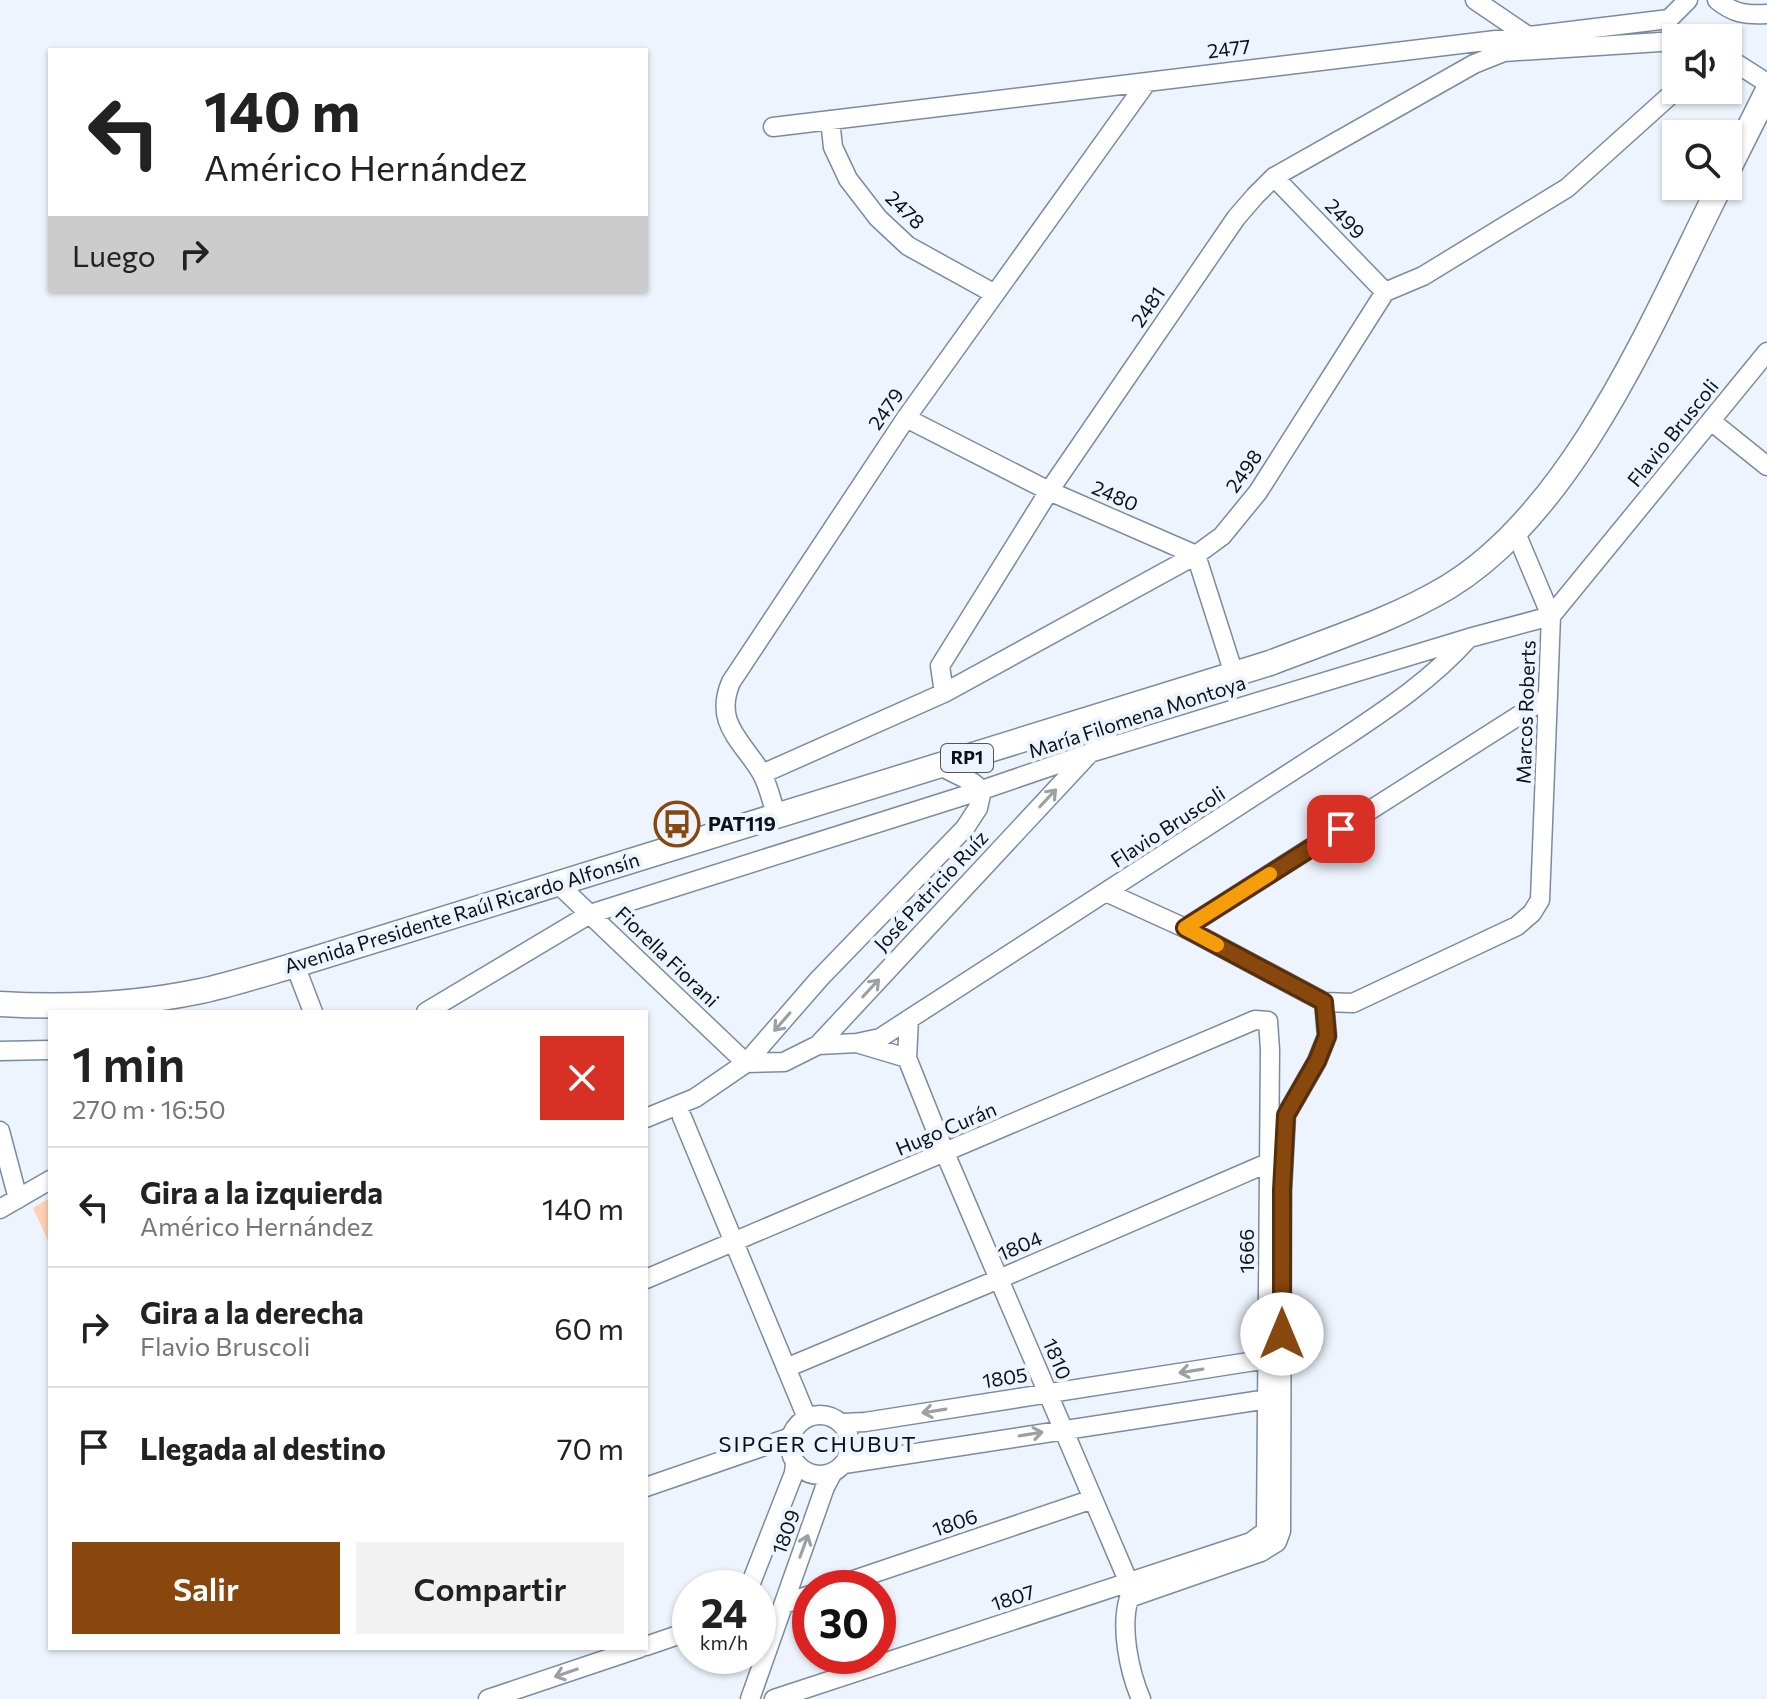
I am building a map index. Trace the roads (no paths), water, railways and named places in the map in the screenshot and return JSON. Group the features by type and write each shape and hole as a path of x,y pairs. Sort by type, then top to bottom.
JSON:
{"main road":[{"path":"1742,146 1764,107"},
{"name":"Avenida Presidente Raúl Ricardo Alfonsín","path":"0,1004 98,1006 201,991 295,965 1126,709 1234,674 1400,612 1448,587 1484,562 1516,533 1549,495 1640,345 1713,200"}],"street":[{"path":"1475,0 1528,36"},
{"path":"1717,0 1729,10 1742,15 1767,14"},
{"name":"2477","path":"773,127 1669,19 1684,1"},
{"name":"2481","path":"944,693 940,666 1049,491 1236,218 1274,177 1474,64 1504,52 1662,42"},
{"path":"1742,69 1767,83"},
{"name":"2479","path":"777,817 762,774 730,730 725,696 731,682 906,418 1147,82"},
{"path":"1385,292 1423,276 1567,188 1662,103"},
{"name":"2478","path":"830,120 833,147 848,179 878,218 908,246 995,294"},
{"name":"2499","path":"1274,177 1385,292"},
{"name":"2498","path":"762,774 944,693 1196,555 1222,536 1258,492 1385,292"},
{"name":"Flavio Bruscoli","path":"1551,616 1767,352"},
{"name":"2480","path":"906,418 1049,491 1196,555"},
{"path":"1711,421 1767,466"},
{"name":"Marcos Roberts","path":"1324,1002 1353,1003 1517,926 1532,913 1540,900 1551,616 1516,533"},
{"path":"1196,555 1234,674"},
{"name":"María Filomena Montoya","path":"429,1010 590,914 1090,753 1551,616"},
{"name":"Flavio Bruscoli","path":"857,1043 880,1038 1108,893 1411,692 1448,661 1469,638"},
{"path":"1185,928 1548,697"},
{"name":"José Patricio Ruíz","path":"746,1063 784,1062 818,1045 1090,753 1126,709"},
{"path":"940,766 982,790"},
{"name":"José Patricio Ruíz","path":"648,1120 695,1098 746,1063 819,979 965,828 978,808 982,790"},
{"name":"Fiorella Fiorani","path":"558,884 746,1063"},
{"path":"1108,893 1185,928 1324,1002 1327,1036 1317,1061 1286,1115 1282,1190 1281,1531 1277,1542 1261,1552 1129,1590"},
{"path":"295,965 312,1010"},
{"path":"818,1045 857,1043 907,1058 909,1019"},
{"name":"Hugo Curán","path":"648,1278 1263,1019"},
{"name":"1666","path":"1263,1019 1268,1021 1270,1027 1268,1522 1263,1534"},
{"path":"0,1051 48,1050"},
{"name":"1810","path":"907,1058 1129,1590 1128,1651 1141,1699"},
{"path":"648,1122 655,1125 682,1117 713,1102 727,1077"},
{"path":"682,1117 807,1418"},
{"path":"0,1131 18,1199"},
{"name":"1804","path":"786,1368 1270,1162"},
{"path":"0,1209 48,1181"},
{"name":"1805","path":"842,1423 1268,1359"},
{"path":"838,1468 851,1444 842,1423 822,1414 807,1418 794,1430 790,1452 795,1463 813,1474 824,1475 838,1468 1268,1399"},
{"path":"648,1486 791,1437"},
{"name":"1809","path":"756,1570 794,1473 795,1463"},
{"name":"1809","path":"750,1699 825,1487 838,1468"},
{"name":"1806","path":"883,1570 1093,1499"},
{"name":"1807","path":"774,1699 1129,1590 1251,1542 1263,1534"},
{"path":"784,1604 792,1601"},
{"path":"648,1645 672,1637"},
{"path":"488,1699 634,1650"}],"place":[{"name":"PAT119","path":"677,824"}],"district":[{"name":"SIPGER CHUBUT","path":"818,1444"}]}
